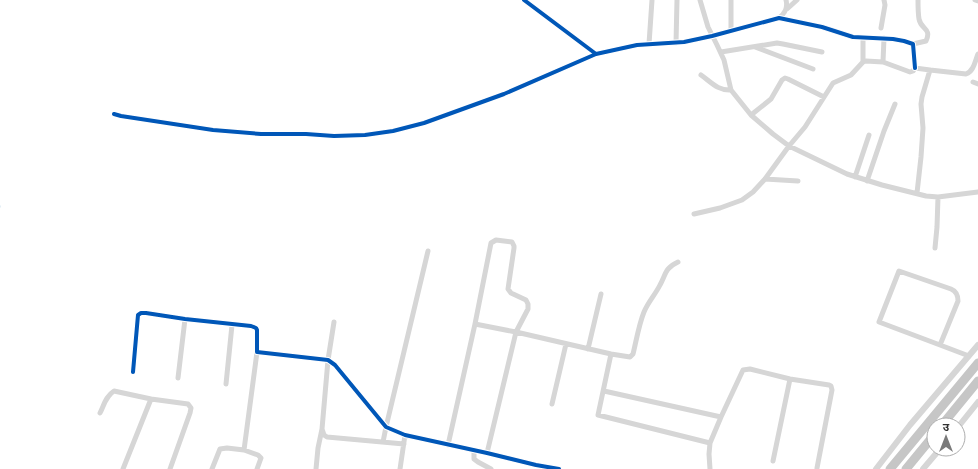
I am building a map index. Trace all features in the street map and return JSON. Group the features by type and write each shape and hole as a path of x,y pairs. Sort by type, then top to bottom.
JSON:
{"highway":[{"path":"890,469 978,362"},
{"path":"949,417 978,382"},
{"path":"906,469 926,445"}],"street":[{"path":"524,0 596,54"},
{"path":"649,44 652,0"},
{"path":"676,43 677,0"},
{"path":"700,0 708,27 721,52 731,90 751,115 788,146 855,177 926,196 938,197 978,192"},
{"path":"731,0 731,31"},
{"path":"786,0 787,9"},
{"path":"114,114 213,130 261,134 306,134 334,136 365,135 392,131 424,123 504,94 596,54 636,45 676,43 712,36 779,18 797,0"},
{"path":"881,28 884,0"},
{"path":"779,18 822,27 853,37 884,38 913,44 926,41 928,34 920,22 918,0"},
{"path":"863,38 863,62"},
{"path":"883,62 884,38"},
{"path":"721,52 771,44 783,44 822,52"},
{"path":"913,44 915,68"},
{"path":"754,47 813,69"},
{"path":"694,214 720,208 742,200 753,192 765,179 788,146 805,127 833,83 850,75 863,62 883,62 910,72 915,68 966,74 972,69 978,54"},
{"path":"916,193 924,128 921,104 930,70"},
{"path":"701,75 719,88 731,90"},
{"path":"751,115 772,98 782,80 785,78 824,97"},
{"path":"867,181 895,104"},
{"path":"855,177 869,135"},
{"path":"765,179 798,181"},
{"path":"935,248 938,197"},
{"path":"448,445 491,244 496,240 512,242 514,248 508,289 511,293 526,300 528,309 516,332 487,453"},
{"path":"383,442 428,251"},
{"path":"475,324 630,357 633,354 644,313 649,302 660,286 668,269 671,265 678,262"},
{"path":"940,345 958,301 957,294 954,290 899,271 879,322 969,356"},
{"path":"588,349 601,294"},
{"path":"133,372 138,315 141,313 232,325 251,326 256,328 258,330 257,352 244,450"},
{"path":"178,378 185,319"},
{"path":"316,469 322,429 328,360 334,322"},
{"path":"226,384 232,325"},
{"path":"552,404 566,344"},
{"path":"876,469 978,345"},
{"path":"257,352 328,360 335,364 386,427 405,435 487,453 535,467 559,469"},
{"path":"611,354 598,415 710,444"},
{"path":"710,469 710,444 740,373 743,370 750,369 790,379 829,385 832,388 817,468"},
{"path":"773,462 790,379"},
{"path":"100,413 107,397 114,391 152,399 188,404 191,408 190,414 170,469"},
{"path":"604,391 721,417"},
{"path":"125,468 152,399"},
{"path":"966,417 978,402"},
{"path":"322,429 324,435 327,437 404,444"},
{"path":"400,469 405,435"},
{"path":"212,469 220,449 227,448 244,450 258,455 261,458 257,469"},
{"path":"474,450 474,459 491,469"},
{"path":"923,469 933,457"}],"cycle path":[{"path":"524,0 596,54 637,45 684,42 779,18 822,27 853,37 893,39 913,44 915,68"},
{"path":"114,114 213,130 261,134 306,134 334,136 365,135 393,131 424,123 504,94 596,54"},
{"path":"133,372 138,315 141,313 251,326 257,330 257,352 328,360 335,365 386,427 405,435 559,469"}]}
